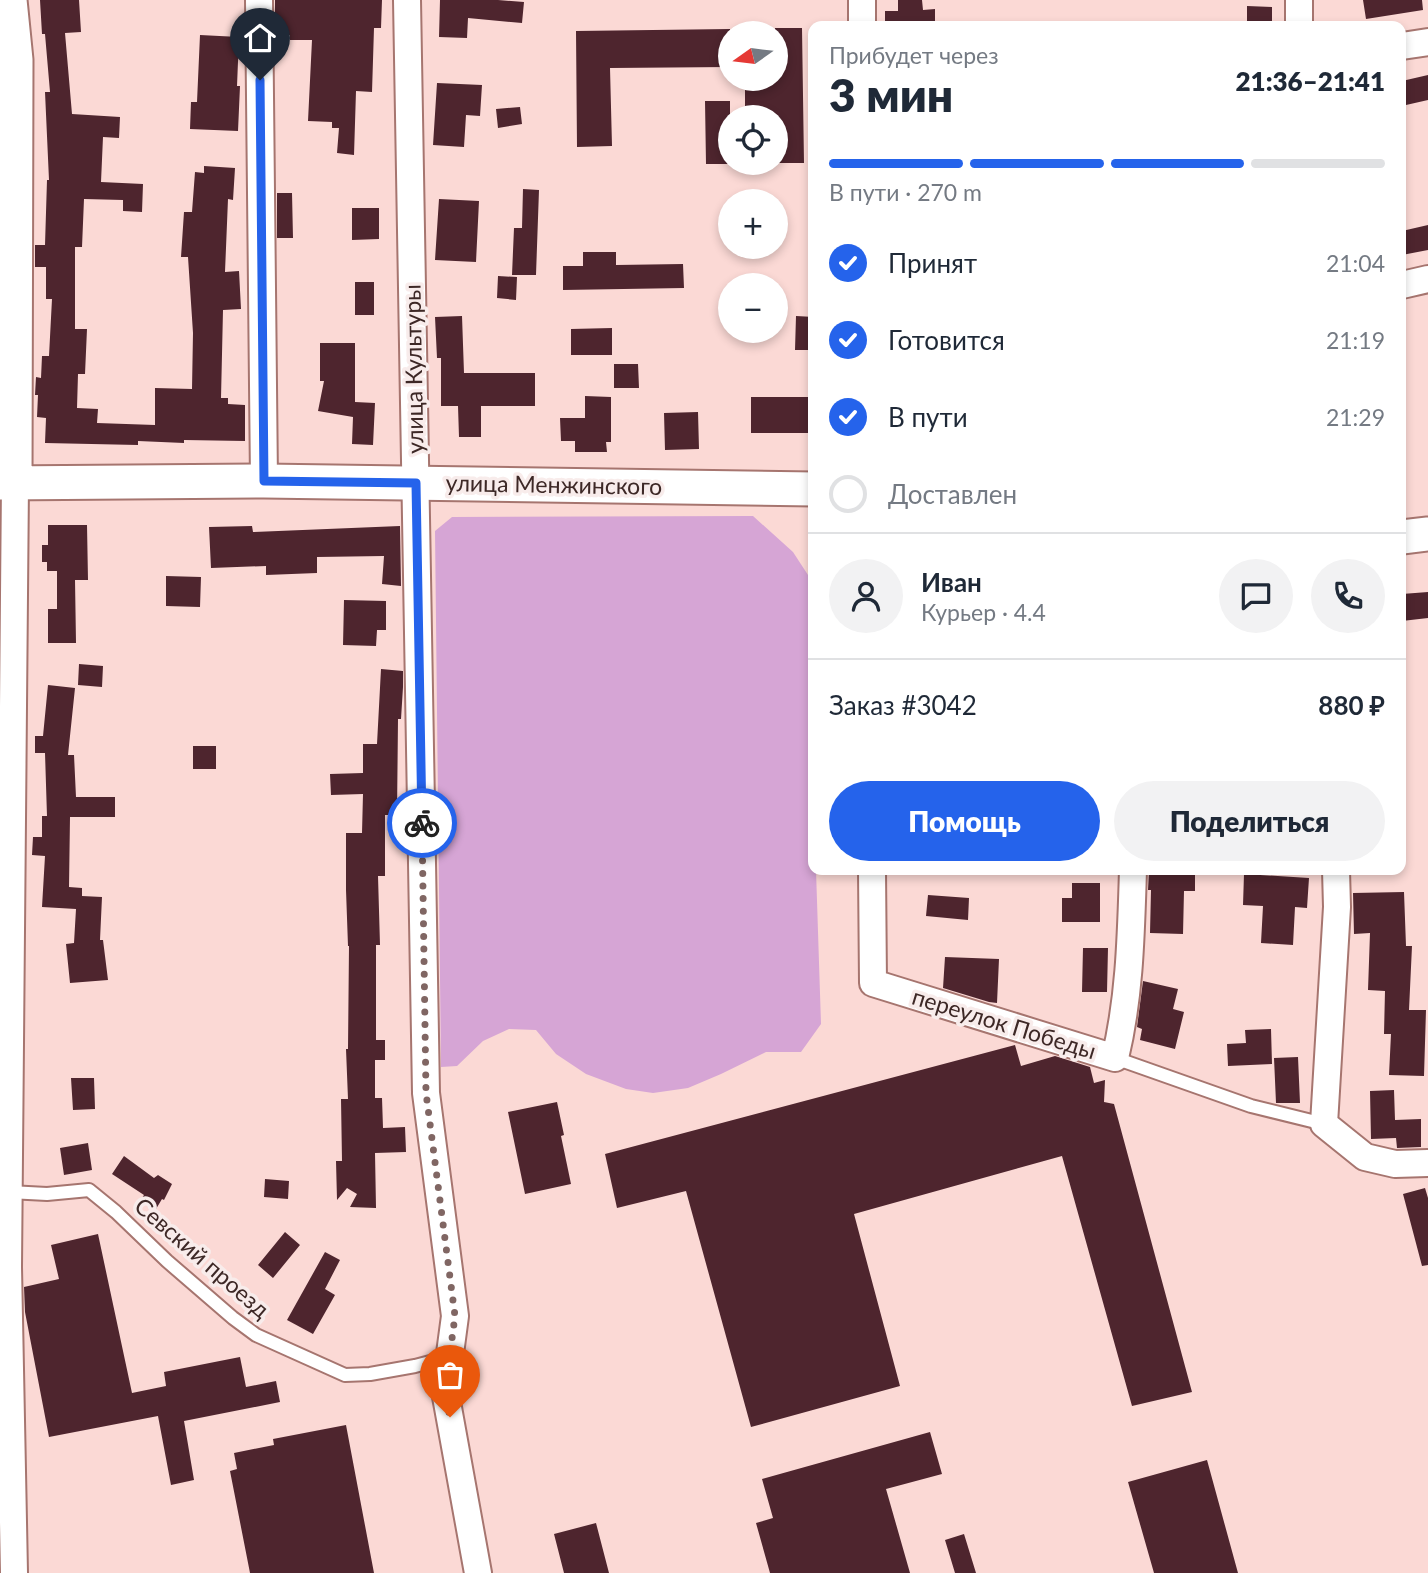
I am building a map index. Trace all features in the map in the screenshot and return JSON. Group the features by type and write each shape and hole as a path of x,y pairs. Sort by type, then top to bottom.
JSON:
{"street":[{"path":"10,0 7,483 9,1192 5,1365 13,1573"},
{"path":"259,0 264,481"},
{"name":"улица Культуры","path":"407,0 426,1093 455,1316 445,1391 478,1573"},
{"path":"862,0 862,21"},
{"path":"1299,0 1299,21"},
{"path":"1406,46 1428,42"},
{"path":"1406,284 1428,279"},
{"name":"улица Менжинского","path":"7,483 264,481 808,489"},
{"path":"1406,537 1428,534"},
{"name":"переулок Победы","path":"872,875 873,983 1115,1058 1123,1028 1130,958 1133,875"},
{"path":"1336,875 1337,907 1324,1124 1365,1157 1395,1164 1428,1163"}],"lane":[{"path":"1115,1058 1251,1106 1324,1124"},
{"name":"Севский проезд","path":"9,1192 47,1194 89,1190 167,1261 256,1335 345,1375 370,1374 449,1357"}],"shaded area":[{"path":"753,516 793,552 808,575 808,875 816,875 821,1024 801,1052 766,1052 688,1088 653,1093 626,1089 586,1074 556,1054 536,1030 509,1029 483,1041 457,1066 441,1067 435,531 452,517"}],"building":[{"path":"40,0 79,0 81,32 65,33 72,114 120,117 119,138 103,137 101,182 143,184 142,212 123,211 123,200 84,199 82,247 75,247 75,329 87,329 85,374 78,374 77,408 98,409 97,423 155,425 155,388 192,389 193,333 188,257 181,257 184,212 192,212 195,172 204,173 204,166 235,168 233,200 228,199 225,272 239,271 241,309 223,310 221,398 228,398 228,404 245,405 245,441 138,441 138,445 45,443 46,418 37,417 38,395 35,395 36,377 41,378 42,356 49,356 52,299 46,299 46,267 35,267 35,245 45,245 49,180 45,92 50,92"},
{"path":"275,0 382,0 381,28 374,28 372,92 356,91 354,155 337,153 339,128 332,128 332,122 308,121 312,40 290,40 290,35 275,36"},
{"path":"440,0 524,2 522,23 468,18 467,38 439,37"},
{"path":"898,0 922,0 923,10 935,9 935,21 885,21 885,11 898,11"},
{"path":"1363,0 1422,0 1423,10 1366,19"},
{"path":"1247,6 1272,7 1272,21 1247,21"},
{"path":"788,28 802,28 804,163 788,163 788,105 745,105 745,91 788,91"},
{"path":"718,29 718,67 610,68 612,146 577,147 576,31"},
{"path":"200,35 239,37 238,131 190,129 191,102 197,102"},
{"path":"1428,75 1428,100 1406,105 1406,80"},
{"path":"437,83 482,85 480,116 466,115 464,147 433,145"},
{"path":"705,101 730,101 730,105 718,105 718,164 706,164"},
{"path":"520,107 522,124 498,128 496,109"},
{"path":"523,189 539,190 536,275 512,275 514,228 522,228"},
{"path":"277,193 292,193 293,238 277,238"},
{"path":"439,199 479,201 476,262 435,260"},
{"path":"352,208 379,208 379,239 352,240"},
{"path":"1428,225 1428,250 1406,254 1406,230"},
{"path":"583,252 616,252 616,265 683,264 684,288 563,290 563,266 583,266"},
{"path":"498,276 517,277 516,300 497,298"},
{"path":"355,282 374,282 374,315 355,315"},
{"path":"462,316 464,373 535,373 535,406 481,406 481,437 459,437 458,406 441,406 441,358 437,358 435,317"},
{"path":"796,316 808,317 808,350 795,350"},
{"path":"612,328 612,355 571,355 571,329"},
{"path":"320,343 355,343 355,402 375,403 373,445 352,444 353,417 318,411 324,381 320,381"},
{"path":"614,364 638,364 639,388 614,388"},
{"path":"585,396 611,397 611,442 606,442 607,452 575,452 575,441 561,441 560,418 585,418"},
{"path":"751,397 808,397 808,433 751,433"},
{"path":"698,412 699,449 665,450 664,413"},
{"path":"48,525 87,525 88,580 75,580 76,643 48,643 48,609 57,609 57,571 47,571 47,562 42,562 42,545 48,545"},
{"path":"252,526 253,532 400,526 401,586 382,584 384,556 317,557 317,573 266,575 266,566 211,568 209,527"},
{"path":"166,576 201,577 200,607 166,606"},
{"path":"1428,592 1428,618 1406,621 1406,594"},
{"path":"344,600 386,601 386,630 377,630 376,646 343,645"},
{"path":"79,664 103,666 102,687 78,685"},
{"path":"381,669 403,671 403,687 401,719 398,719 397,815 385,815 385,876 378,876 380,945 376,945 376,1040 385,1040 385,1060 375,1060 375,1098 382,1098 383,1128 405,1127 406,1152 375,1153 376,1208 350,1207 357,1194 347,1188 337,1200 336,1161 342,1161 341,1099 348,1099 346,1049 349,946 346,833 362,833 363,794 331,795 330,774 363,773 363,744 377,744"},
{"path":"48,685 75,688 68,755 74,755 76,797 115,797 115,817 70,817 69,887 82,888 82,896 102,897 100,940 103,940 108,980 70,983 66,944 74,943 76,909 42,907 45,856 32,855 33,837 42,837 42,816 47,816 45,753 35,753 35,736 43,736"},
{"path":"193,746 216,746 216,769 193,769"},
{"path":"1149,875 1195,875 1195,891 1184,891 1183,934 1150,933 1151,890 1148,890"},
{"path":"1244,875 1309,878 1307,908 1295,907 1293,945 1261,943 1263,906 1243,905"},
{"path":"1072,883 1100,883 1100,922 1062,922 1062,898 1072,898"},
{"path":"1404,892 1406,946 1412,946 1409,1010 1426,1010 1424,1076 1389,1075 1391,1034 1384,1034 1385,991 1368,990 1370,933 1354,934 1353,893"},
{"path":"928,895 969,898 968,920 926,916"},
{"path":"1083,948 1108,948 1107,992 1082,992"},
{"path":"945,957 999,959 997,1003 943,988"},
{"path":"1143,981 1178,989 1173,1009 1184,1012 1175,1049 1140,1040 1142,1029 1137,1027"},
{"path":"1271,1029 1272,1064 1228,1066 1227,1044 1246,1043 1245,1030"},
{"path":"1015,1045 1021,1066 1055,1056 1090,1067 1094,1083 1105,1080 1104,1102 1114,1104 1192,1392 1132,1406 1062,1156 854,1214 900,1386 751,1427 686,1191 617,1208 605,1154"},
{"path":"1298,1057 1300,1103 1276,1103 1274,1058"},
{"path":"71,1078 94,1078 95,1109 73,1110"},
{"path":"1394,1090 1395,1120 1421,1119 1421,1147 1397,1148 1396,1138 1371,1139 1370,1091"},
{"path":"557,1102 571,1184 525,1194 508,1112"},
{"path":"88,1143 92,1170 64,1175 60,1148"},
{"path":"124,1156 154,1178 158,1175 172,1184 156,1209 142,1198 144,1195 112,1174"},
{"path":"265,1179 289,1181 288,1199 264,1197"},
{"path":"1425,1188 1428,1198 1428,1265 1422,1266 1403,1194"},
{"path":"285,1232 300,1245 273,1278 258,1265"},
{"path":"98,1234 132,1393 166,1386 164,1372 240,1357 246,1387 276,1381 280,1402 184,1421 194,1480 171,1485 158,1416 49,1437 25,1312 24,1287 59,1279 51,1245"},
{"path":"325,1252 340,1260 325,1289 335,1295 313,1334 287,1320"},
{"path":"346,1425 374,1573 250,1573 230,1471 237,1469 234,1453 274,1445 273,1439"},
{"path":"930,1432 942,1474 886,1489 910,1573 770,1573 756,1523 773,1518 762,1479"},
{"path":"1207,1460 1238,1573 1154,1573 1128,1482"},
{"path":"596,1523 609,1573 564,1573 554,1534"},
{"path":"964,1534 976,1573 955,1573 945,1540"}],"way so far":[{"path":"422,823 426,1093 455,1316 445,1391 450,1417"}],"route":[{"path":"260,80 264,481 416,483 422,823"}]}
